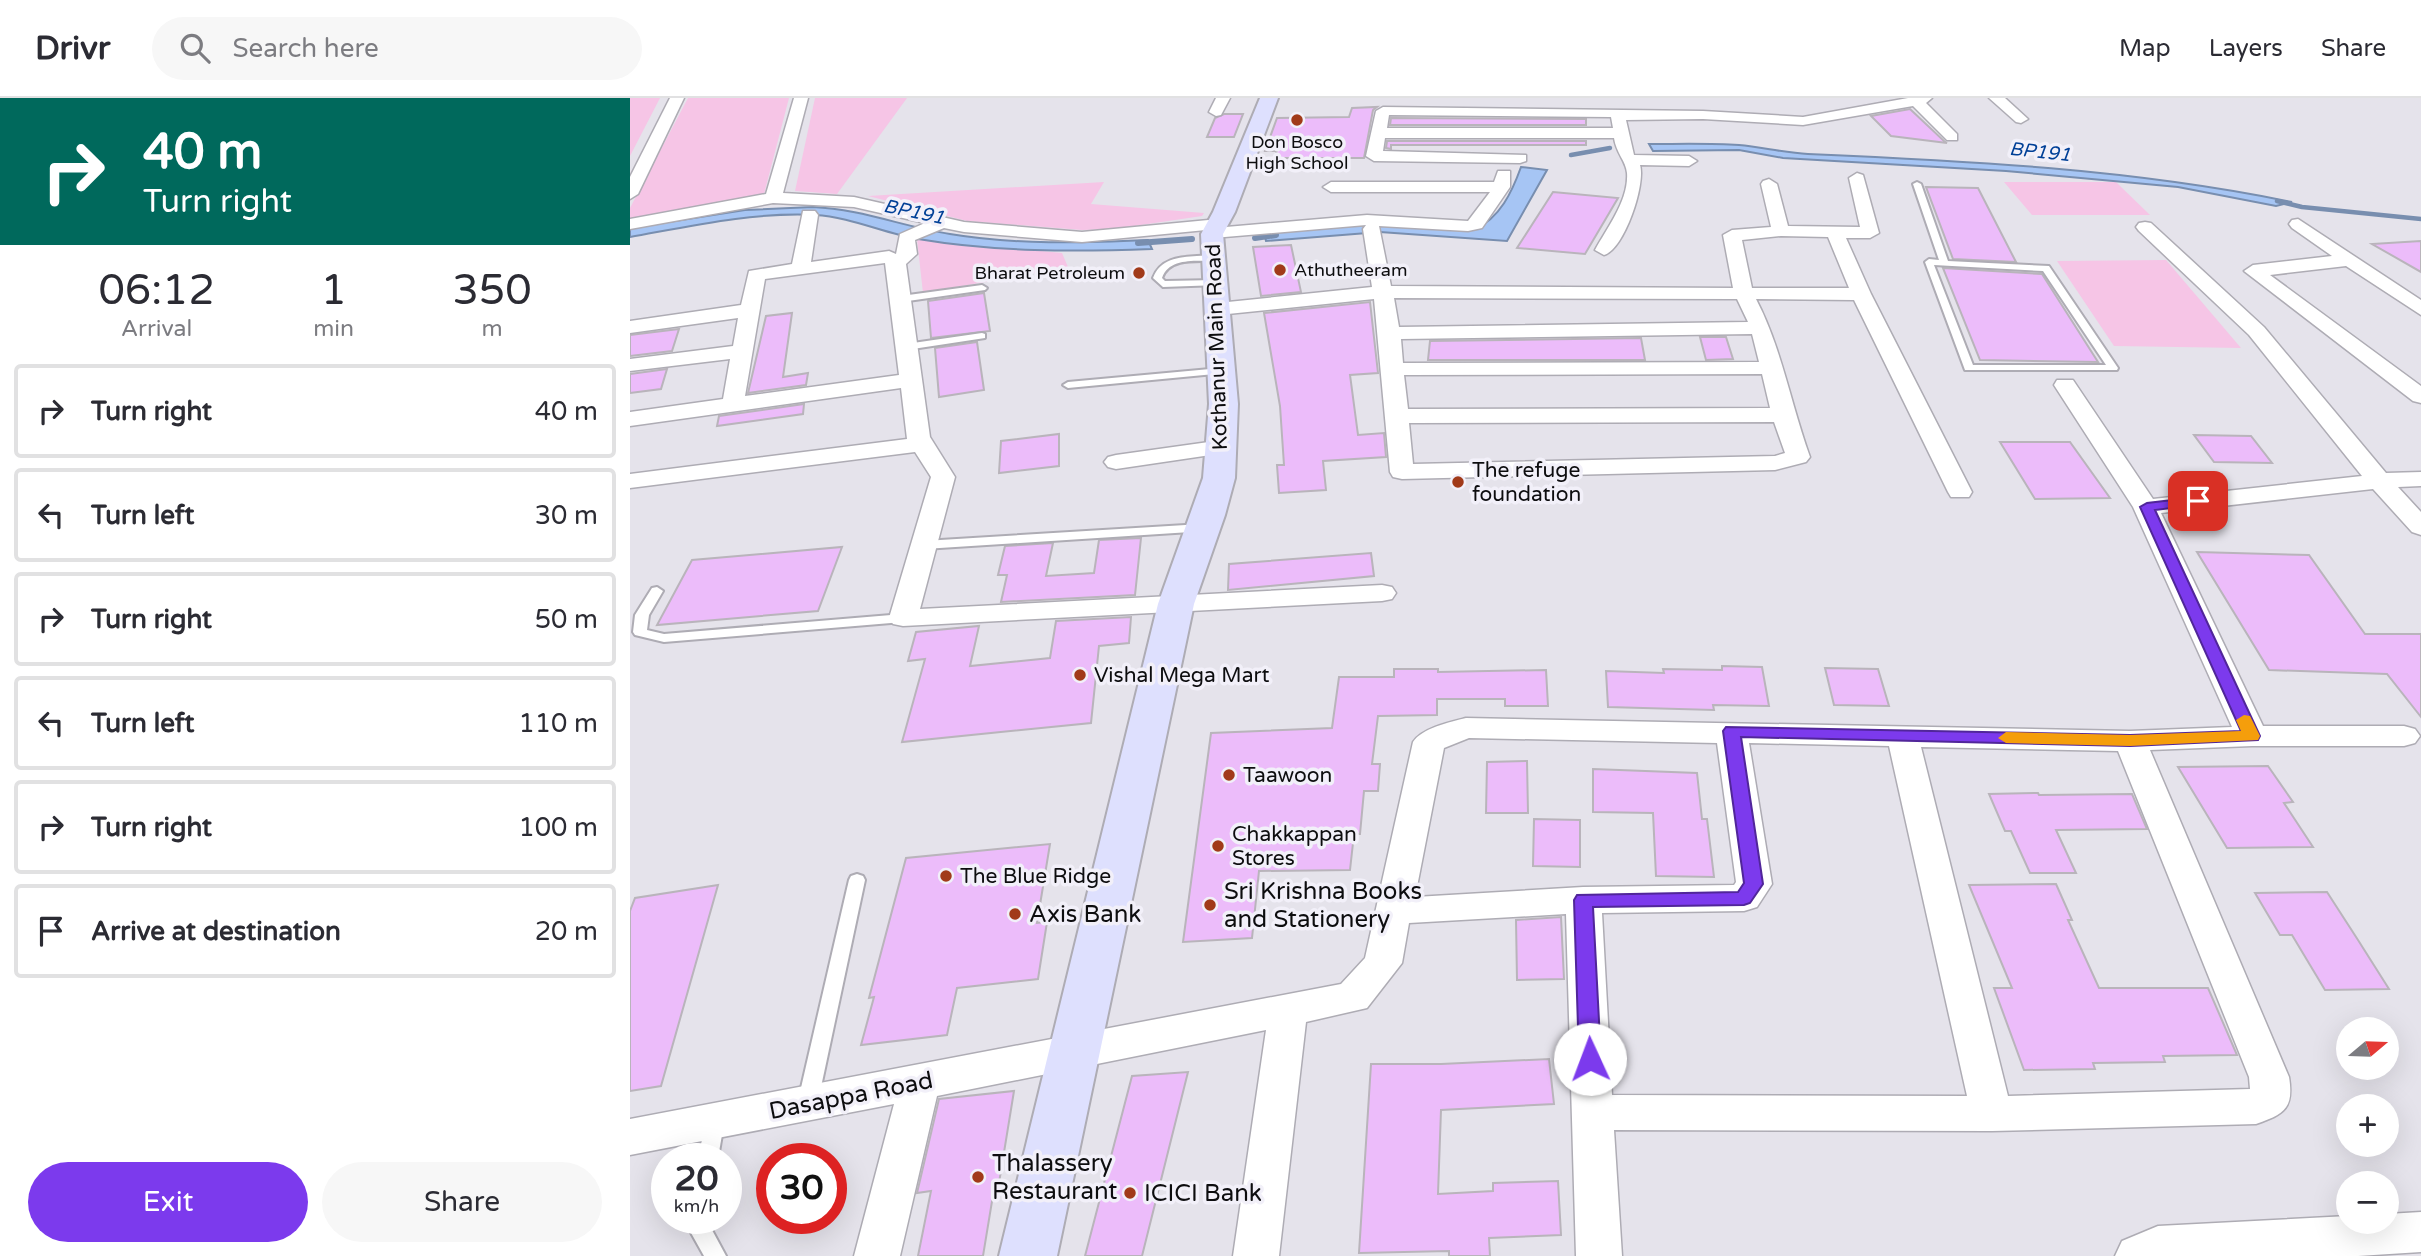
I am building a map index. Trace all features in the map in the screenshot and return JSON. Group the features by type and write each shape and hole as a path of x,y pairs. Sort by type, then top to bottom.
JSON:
{"main road":[{"name":"Kothanur Main Road","path":"1028,1256 1071,1054 1176,604 1222,464 1216,261 1269,98"}],"street":[{"path":"630,194 677,98"},
{"path":"773,198 801,98"},
{"path":"1852,98 1864,112"},
{"path":"1996,98 2021,119"},
{"path":"1520,158 1374,156 1384,104 1617,109 1803,121 1921,100 1952,137"},
{"path":"1791,106 1803,121"},
{"path":"1617,109 1624,153 1633,160 1689,161"},
{"path":"1379,133 1622,133"},
{"path":"1604,250 1630,198 1636,174 1633,160"},
{"path":"1372,229 1390,333 1402,472 1783,462 1798,457 1783,415 1761,328 1744,293 1732,235 1781,231 1865,234 1871,230 1857,178"},
{"path":"1216,261 1367,220 1468,226 1476,224 1503,180 1331,187"},
{"path":"1769,184 1781,231"},
{"path":"630,224 773,198 854,202 939,224 1002,233 1082,237 1381,292 1861,294"},
{"path":"802,269 809,215"},
{"path":"896,262 908,254 906,238 939,224"},
{"path":"2298,224 2421,309"},
{"path":"2146,227 2161,245 2236,310 2277,353 2379,481 2421,527"},
{"path":"1835,233 1861,294 1961,492"},
{"path":"733,404 756,275 889,257 896,262 909,380 921,444 940,464 943,477 903,618 1382,593"},
{"path":"2347,260 2253,271 2421,396"},
{"path":"630,327 750,310"},
{"path":"1390,333 1761,328"},
{"path":"630,365 744,351"},
{"path":"1393,369 1770,368"},
{"path":"2061,377 2147,507 2252,736"},
{"path":"630,419 909,380"},
{"path":"1396,416 1783,415"},
{"path":"630,481 921,444"},
{"path":"1116,462 1223,447"},
{"path":"2147,507 2379,481 2421,479"},
{"name":"Dasappa Road","path":"630,1137 711,1140 807,1105 1353,997 1383,963 1429,742 1466,728 1731,731"},
{"path":"1394,911 1584,900 1744,898 1754,884 1731,731 2130,741 2252,736 2404,736"},
{"path":"1902,735 1992,1114"},
{"path":"1592,1112 1992,1114 2256,1107 2272,1097 2269,1077 2130,741"},
{"path":"1584,900 1599,1256"},
{"path":"1256,1256 1288,1010"},
{"path":"877,1256 920,1083"},
{"path":"2138,1256 2158,1247 2421,1232"}],"lane":[{"path":"1917,184 1944,262"},
{"path":"1216,261 1163,284 1157,278 1158,270 1166,264 1216,261"},
{"path":"1929,262 1944,262 2046,268 2113,368 2061,377 1969,368 1929,262"},
{"path":"901,299 982,288"},
{"path":"906,347 982,336"},
{"path":"1068,385 1221,371"},
{"path":"924,545 1203,528"},
{"path":"657,592 642,615 640,632 664,638 903,618"},
{"path":"807,1105 857,880"},
{"path":"703,1234 715,1256"}],"shaded area":[{"path":"630,98 660,98 630,156"},
{"path":"688,98 789,98 764,194 630,219 630,208"},
{"path":"815,98 907,98 837,194 795,191"},
{"path":"1104,182 1091,204 1204,213 1202,216 1114,229 1082,230 967,221 868,196"},
{"path":"2004,182 2116,182 2150,215 2032,215"},
{"path":"917,239 1062,253 1068,267 923,293"},
{"path":"2166,260 2241,348 2114,346 2057,261"}],"water":[{"path":"1649,144 1739,145 1799,153 2051,168 2172,182 2292,202 2276,206 2178,187 2006,171 1783,158 1739,150 1653,151"},
{"path":"1521,167 1547,170 1507,241 1380,232 1266,241 1264,233 1362,223 1475,229 1498,211 1509,195"},
{"path":"813,207 848,211 975,238 1049,242 1148,240 1152,249 1005,249 918,239 815,215 745,218 630,237 630,228 745,210"}],"building":[{"path":"1377,107 1373,110 1364,158 1274,158 1277,151 1265,151 1277,118 1349,117 1352,108"},
{"path":"1910,109 1947,143 1891,136 1871,116"},
{"path":"1224,114 1243,114 1234,137 1207,137 1215,118"},
{"path":"1391,118 1586,119 1586,125 1390,125"},
{"path":"1387,141 1586,141 1586,145 1391,145 1391,149 1386,148"},
{"path":"1926,187 1978,188 2016,262 1953,259"},
{"path":"1553,192 1618,198 1585,254 1517,248"},
{"path":"2421,241 2421,272 2372,244"},
{"path":"1291,245 1301,292 1261,296 1253,247"},
{"path":"1943,268 2042,274 2098,362 1980,360"},
{"path":"984,293 990,331 931,338 928,301"},
{"path":"1370,302 1378,373 1350,375 1358,435 1384,433 1386,457 1323,461 1326,490 1279,493 1277,465 1284,465 1280,406 1264,313"},
{"path":"792,313 783,377 808,373 806,385 748,393 766,316"},
{"path":"679,329 672,351 630,356 630,335"},
{"path":"1700,337 1726,337 1733,359 1706,360"},
{"path":"1641,338 1645,360 1428,360 1430,341"},
{"path":"977,342 984,390 939,397 935,348"},
{"path":"667,369 661,389 630,393 630,374"},
{"path":"804,404 803,414 717,426 719,416"},
{"path":"1059,434 1059,466 999,473 1001,441"},
{"path":"2194,435 2251,436 2272,463 2214,462"},
{"path":"2000,442 2070,442 2110,498 2035,499"},
{"path":"1141,538 1135,595 1001,602 1007,575 998,575 1005,546 1053,543 1046,576 1094,573 1099,540"},
{"path":"842,547 818,611 657,625 692,560"},
{"path":"2197,552 2309,555 2365,634 2421,634 2421,717 2387,674 2269,670"},
{"path":"1371,553 1374,576 1228,590 1229,564"},
{"path":"1131,617 1129,643 1099,646 1091,723 902,742 925,659 908,661 916,632 979,626 970,666 1050,658 1056,621"},
{"path":"1722,666 1762,667 1769,706 1713,705 1714,710 1608,707 1606,671 1664,673 1663,669 1722,670"},
{"path":"1825,668 1878,669 1889,706 1834,705"},
{"path":"1394,669 1438,669 1438,672 1546,670 1548,706 1505,706 1505,699 1437,699 1437,715 1378,716 1372,764 1380,764 1378,791 1364,791 1360,834 1354,834 1350,870 1259,871 1252,938 1183,942 1211,733 1332,728 1339,677 1394,677"},
{"path":"1527,761 1528,813 1486,813 1487,762"},
{"path":"2268,766 2293,802 2284,803 2313,847 2227,848 2178,767"},
{"path":"1593,769 1697,773 1702,819 1707,819 1714,877 1656,876 1653,813 1593,812"},
{"path":"1989,794 2132,794 2147,829 2056,830 2076,873 2030,873 2011,831 2005,831"},
{"path":"1534,819 1580,820 1580,867 1533,866"},
{"path":"1050,844 1037,923 1047,922 1038,979 957,988 947,1035 861,1045 874,997 869,998 906,858"},
{"path":"2056,884 2072,920 2068,920 2099,988 2208,988 2237,1055 2163,1056 2165,1062 2093,1063 2095,1069 2024,1070 1994,988 2012,988 1969,885"},
{"path":"718,885 661,1086 630,1091 630,911 635,898"},
{"path":"2327,892 2389,989 2325,990 2292,935 2280,935 2255,893"},
{"path":"1561,917 1564,979 1517,980 1516,920"},
{"path":"1549,1059 1554,1104 1441,1110 1438,1194 1493,1191 1493,1183 1558,1181 1561,1235 1489,1238 1490,1256 1449,1256 1449,1251 1359,1253 1371,1064"},
{"path":"1188,1072 1142,1256 1085,1256 1132,1076"},
{"path":"1014,1091 999,1183 995,1183 983,1256 918,1256 931,1191 917,1193 939,1099"}],"waterway":[{"name":"BP191","path":"1571,155 1610,148"},
{"name":"BP191","path":"2277,201 2302,207 2421,219"},
{"name":"BP191","path":"1255,238 1276,235"},
{"name":"BP191","path":"1138,243 1192,239"}],"slow traffic":[{"path":"2006,738 2130,741 2252,736 2244,720"}],"place":[{"name":"Don Bosco High School","path":"1297,120"},
{"name":"Athutheeram","path":"1280,270"},
{"name":"Bharat Petroleum","path":"1139,273"},
{"name":"The refuge foundation","path":"1458,482"},
{"name":"Vishal Mega Mart","path":"1080,675"},
{"name":"Taawoon","path":"1229,775"},
{"name":"Chakkappan Stores","path":"1218,846"},
{"name":"The Blue Ridge","path":"946,876"},
{"name":"Sri Krishna Books and Stationery","path":"1210,905"},
{"name":"Axis Bank","path":"1015,914"},
{"name":"Thalassery Restaurant","path":"978,1177"},
{"name":"ICICI Bank","path":"1130,1193"}],"route":[{"path":"1590,1059 1584,900 1744,898 1754,884 1731,731 2130,741 2252,736 2147,507 2198,501"}]}
